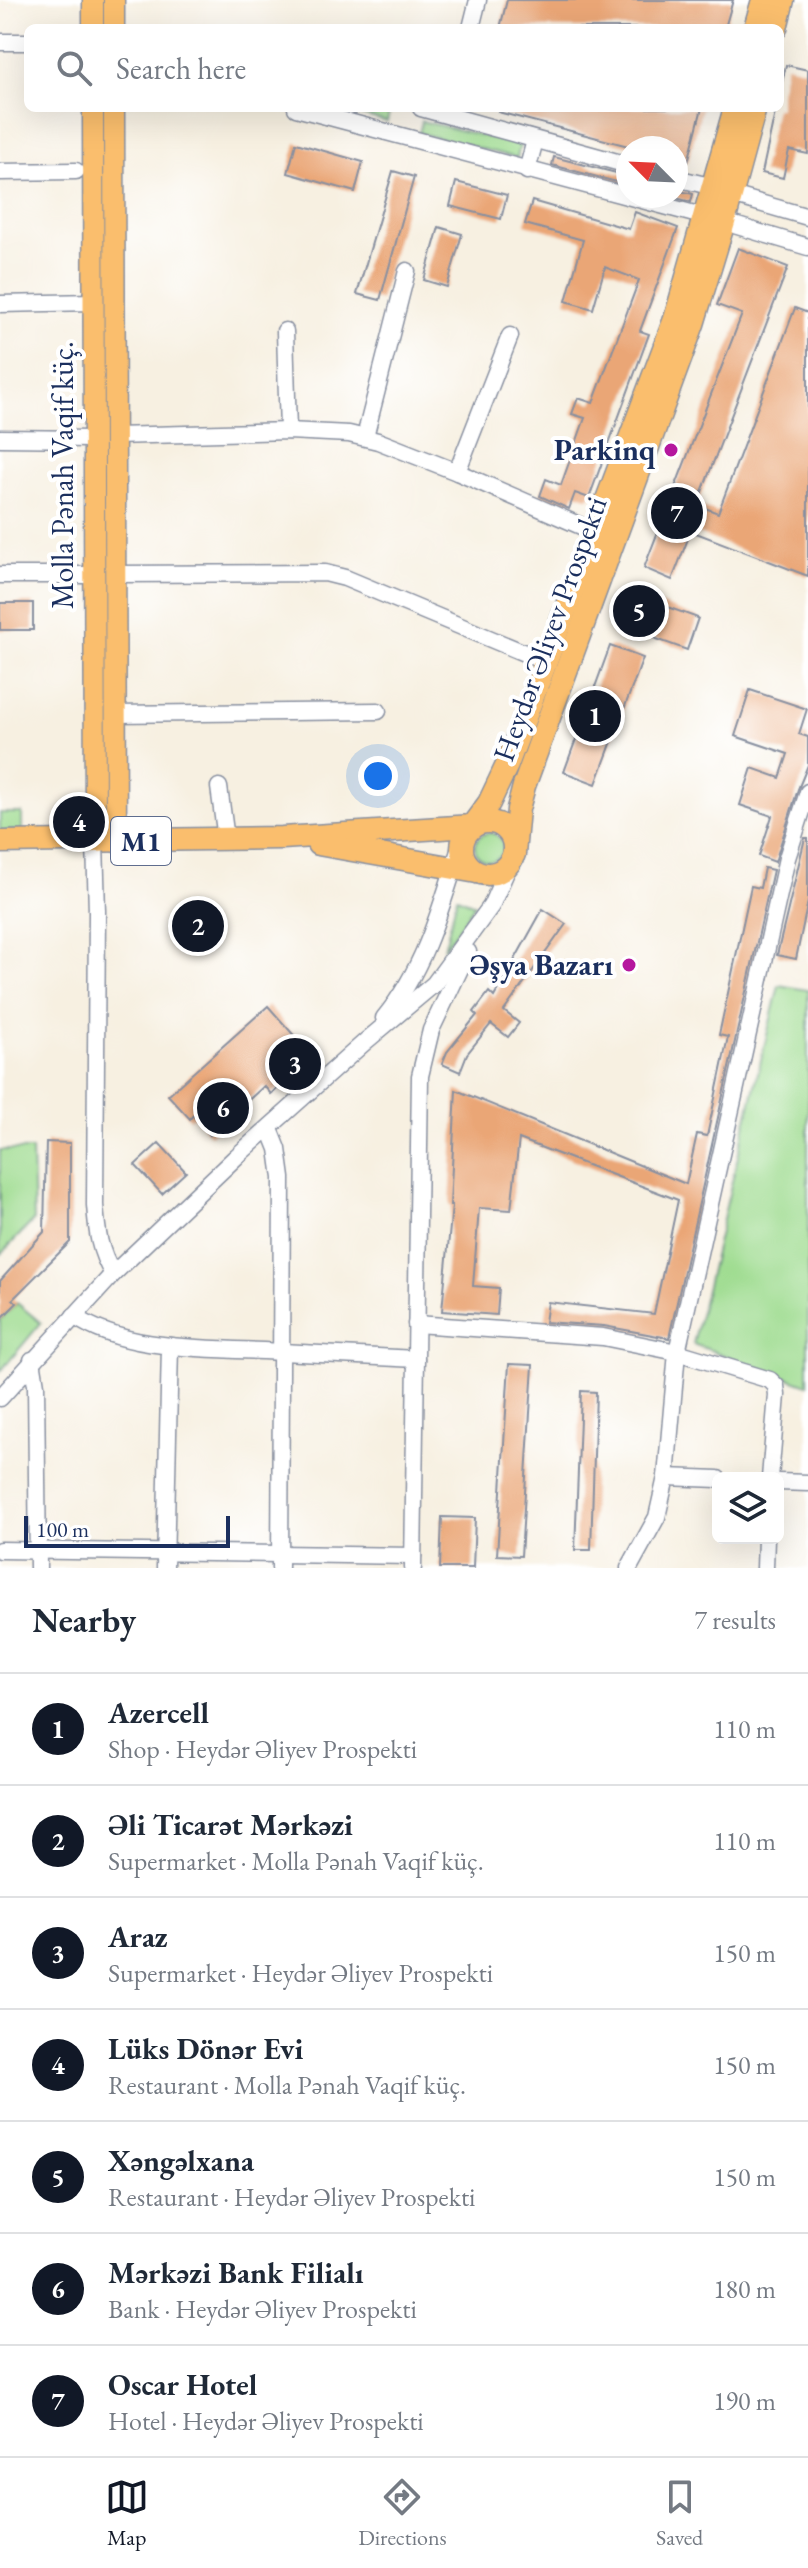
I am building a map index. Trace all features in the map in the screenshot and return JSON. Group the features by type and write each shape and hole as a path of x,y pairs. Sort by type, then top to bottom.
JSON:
{"highway":[{"path":"756,24 763,0"},
{"path":"777,24 783,0"},
{"name":"Heydər Əliyev Prospekti","path":"723,191 734,112"},
{"name":"Heydər Əliyev Prospekti","path":"512,858 524,786 693,324 723,191 753,112"},
{"name":"Heydər Əliyev Prospekti","path":"467,834 489,803 507,765 715,220"},
{"path":"490,821 507,829 512,836 512,858 495,874 282,838 467,834 490,821"},
{"path":"467,834 464,860 477,872"},
{"name":"M1","path":"0,842 282,838"}],"main road":[{"path":"114,0 118,24"},
{"name":"Molla Pənah Vaqif küç.","path":"93,112 92,575 105,842"},
{"name":"Molla Pənah Vaqif küç.","path":"105,842 115,714 114,112"}],"street":[{"path":"472,24 478,0"},
{"path":"0,42 24,42"},
{"path":"311,112 527,171 616,191"},
{"path":"448,112 616,162"},
{"path":"527,171 535,140"},
{"path":"0,172 76,171"},
{"path":"688,181 808,217"},
{"path":"679,208 808,247"},
{"path":"365,437 407,271"},
{"path":"0,304 94,302"},
{"path":"285,331 288,431"},
{"path":"457,472 510,336"},
{"path":"115,436 288,431 365,437 457,472 597,533"},
{"path":"0,438 93,439"},
{"path":"115,574 325,573 345,578 546,662"},
{"path":"0,575 92,575"},
{"path":"115,714 378,711"},
{"path":"219,787 226,839"},
{"path":"629,1568 657,1517 666,1477 677,1352 787,858 808,792"},
{"name":"Heydər Əliyev Prospekti","path":"366,1041 415,975 429,944 467,834"},
{"path":"105,842 97,912 95,1205 97,1239 101,1254 113,1274"},
{"name":"Heydər Əliyev Prospekti","path":"0,1398 113,1274 366,1041 434,984 491,906 512,858"},
{"path":"0,1550 165,1560 413,1562 423,1056 441,1007 491,906"},
{"path":"270,1129 278,1149 282,1178 280,1561"},
{"path":"74,1316 90,1327 110,1334 170,1346 416,1359"},
{"path":"416,1324 603,1337 677,1352 770,1380 776,1386 770,1472"},
{"path":"165,1560 170,1346"},
{"path":"32,1360 36,1385 38,1568"},
{"path":"666,1477 712,1479"},
{"path":"784,1482 808,1483"},
{"path":"765,1568 766,1544"}],"green space":[{"path":"350,112 390,112 387,122"},
{"path":"422,121 520,145 517,158 419,133"},
{"path":"0,813 22,813 22,831 0,831"},
{"path":"489,833 499,837 503,847 499,857 489,861 479,857 475,847 479,837"},
{"path":"457,897 475,904 444,949"},
{"path":"779,985 808,990 808,1385 693,1344"},
{"path":"0,1150 32,1150 34,1220 0,1255"},
{"path":"17,1303 41,1323 0,1372 0,1320"}],"building":[{"path":"507,0 733,0 726,24 501,24"},
{"path":"786,65 808,70 808,154 789,150 783,178 762,173 775,112 784,112"},
{"path":"498,112 701,112 688,162 688,136 616,136 616,143"},
{"path":"296,143 363,162 355,192 288,173"},
{"path":"554,157 616,173 616,182 552,165"},
{"path":"393,171 414,177 380,300 357,294"},
{"path":"456,182 507,195 501,219 450,206"},
{"path":"532,201 629,229 635,212 678,228 640,331 649,334 589,498 575,493 569,509 540,496 546,479 561,485 585,418 572,414 578,398 593,403 639,280 605,267 593,309 566,301 583,240 525,224"},
{"path":"439,227 462,234 447,287 424,280"},
{"path":"738,248 788,267 697,505 718,513 795,308 808,313 808,576 691,531 672,580 644,568 742,314 717,305"},
{"path":"634,595 698,618 687,650 623,627"},
{"path":"0,603 33,603 33,630 0,630"},
{"path":"610,646 643,658 596,784 564,772"},
{"path":"750,690 807,709 799,734 808,737 808,765 775,862 759,856 772,816 740,805 752,768 780,778 788,754 735,736"},
{"path":"805,838 808,838 808,901 796,959 777,955"},
{"path":"764,868 773,870 669,1338 604,1326 545,1322 548,1302 654,1314 678,1200 519,1139 511,1210 479,1208 473,1286 499,1288 497,1315 442,1311 452,1205 456,1090 686,1184 697,1134 707,1136 728,1037 719,1035 751,886 760,888"},
{"path":"543,909 566,924 504,1011 519,1023 508,1037 491,1024 467,1054 460,1072 442,1064 447,1052 477,1015 474,1012 489,992 494,997"},
{"path":"268,1006 313,1057 271,1094 264,1086 210,1135 193,1115 190,1119 168,1095"},
{"path":"46,1142 70,1143 70,1242 13,1299 17,1303 0,1320 0,1281 44,1232"},
{"path":"159,1143 186,1172 162,1194 135,1165"},
{"path":"509,1364 533,1365 521,1556 497,1555"},
{"path":"581,1391 596,1392 591,1550 575,1550"},
{"path":"442,1517 475,1518 473,1568 440,1568"}],"place":[{"name":"Parkinq","path":"671,450"},
{"name":"Oscar Hotel","path":"677,513"},
{"name":"Xəngəlxana","path":"639,611"},
{"name":"Azercell","path":"595,716"},
{"name":"Lüks Dönər Evi","path":"79,822"},
{"name":"Əli Ticarət Mərkəzi","path":"198,926"},
{"name":"Əşya Bazarı","path":"629,965"},
{"name":"Araz","path":"295,1064"},
{"name":"Mərkəzi Bank Filialı","path":"223,1108"}]}
